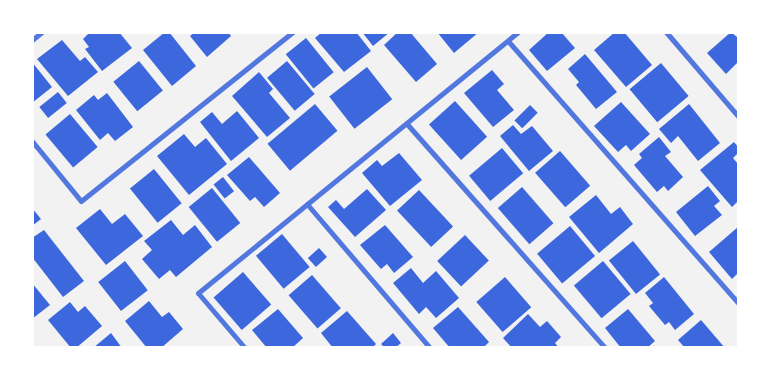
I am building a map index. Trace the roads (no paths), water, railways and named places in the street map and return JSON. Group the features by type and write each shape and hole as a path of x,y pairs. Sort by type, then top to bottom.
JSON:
{"street":[{"path":"32,40 42,32"},
{"path":"32,141 81,201 293,32"},
{"path":"244,348 198,293 408,124 518,32"},
{"path":"666,32 738,116"},
{"path":"508,41 738,303"},
{"path":"408,124 605,348"},
{"path":"307,204 430,348"}]}
